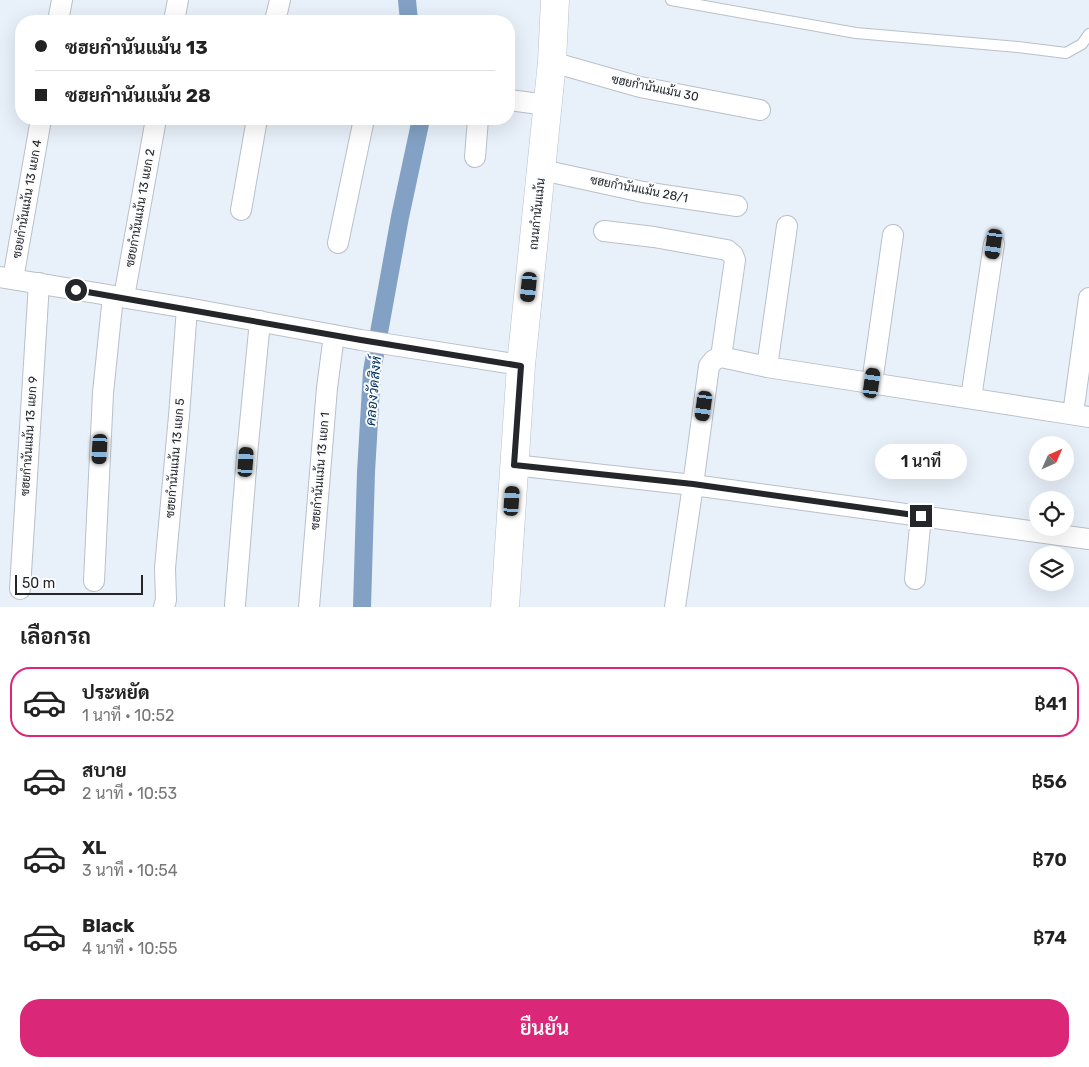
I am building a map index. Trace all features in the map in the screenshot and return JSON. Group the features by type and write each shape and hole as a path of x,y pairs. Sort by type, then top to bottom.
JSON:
{"street":[{"path":"59,15 62,0"},
{"path":"175,15 178,0"},
{"path":"277,15 280,0"},
{"name":"ถนนกำนันแม้น","path":"505,607 521,366 552,62 554,0"},
{"name":"ซฮยกำนันแม้น 30","path":"552,62 640,87 760,110"},
{"path":"515,101 547,105"},
{"name":"ซอยกำนันแม้น 13 แยก 4","path":"6,278 40,125"},
{"name":"ซฮยกำนันแม้น 13 แยก 2","path":"94,581 103,393 118,297 155,125"},
{"path":"241,210 256,125"},
{"path":"338,243 363,125"},
{"path":"474,157 477,125"},
{"name":"ซฮยกำนันแม้น 28/1","path":"542,170 643,192 737,206"},
{"path":"767,367 786,226"},
{"path":"604,232 654,237 727,250 733,255 735,260 721,357"},
{"path":"872,383 893,234"},
{"path":"970,398 994,244"},
{"path":"6,278 521,366"},
{"name":"ซฮยกำนันแม้น 13 แยก 9","path":"20,589 39,283"},
{"path":"675,607 709,366 714,360 721,357 767,367 1081,416 1089,298"},
{"name":"ซฮยกำนันแม้น 13 แยก 5","path":"164,607 166,600 165,568 187,308"},
{"path":"235,605 260,321"},
{"name":"ซฮยกำนันแม้น 13 แยก 1","path":"309,607 326,388 334,335"},
{"path":"514,465 693,484 1089,539"},
{"path":"915,579 921,516"}],"lane":[{"path":"671,0 856,33 1066,53 1082,44 1089,34"}],"waterway":[{"name":"คลองวัดสิงห์","path":"407,0 408,15"},
{"name":"คลองวัดสิงห์","path":"362,607 366,472 372,371 400,217 420,125"}],"route":[{"path":"76,290 521,366 514,465 693,484 921,516"}]}
